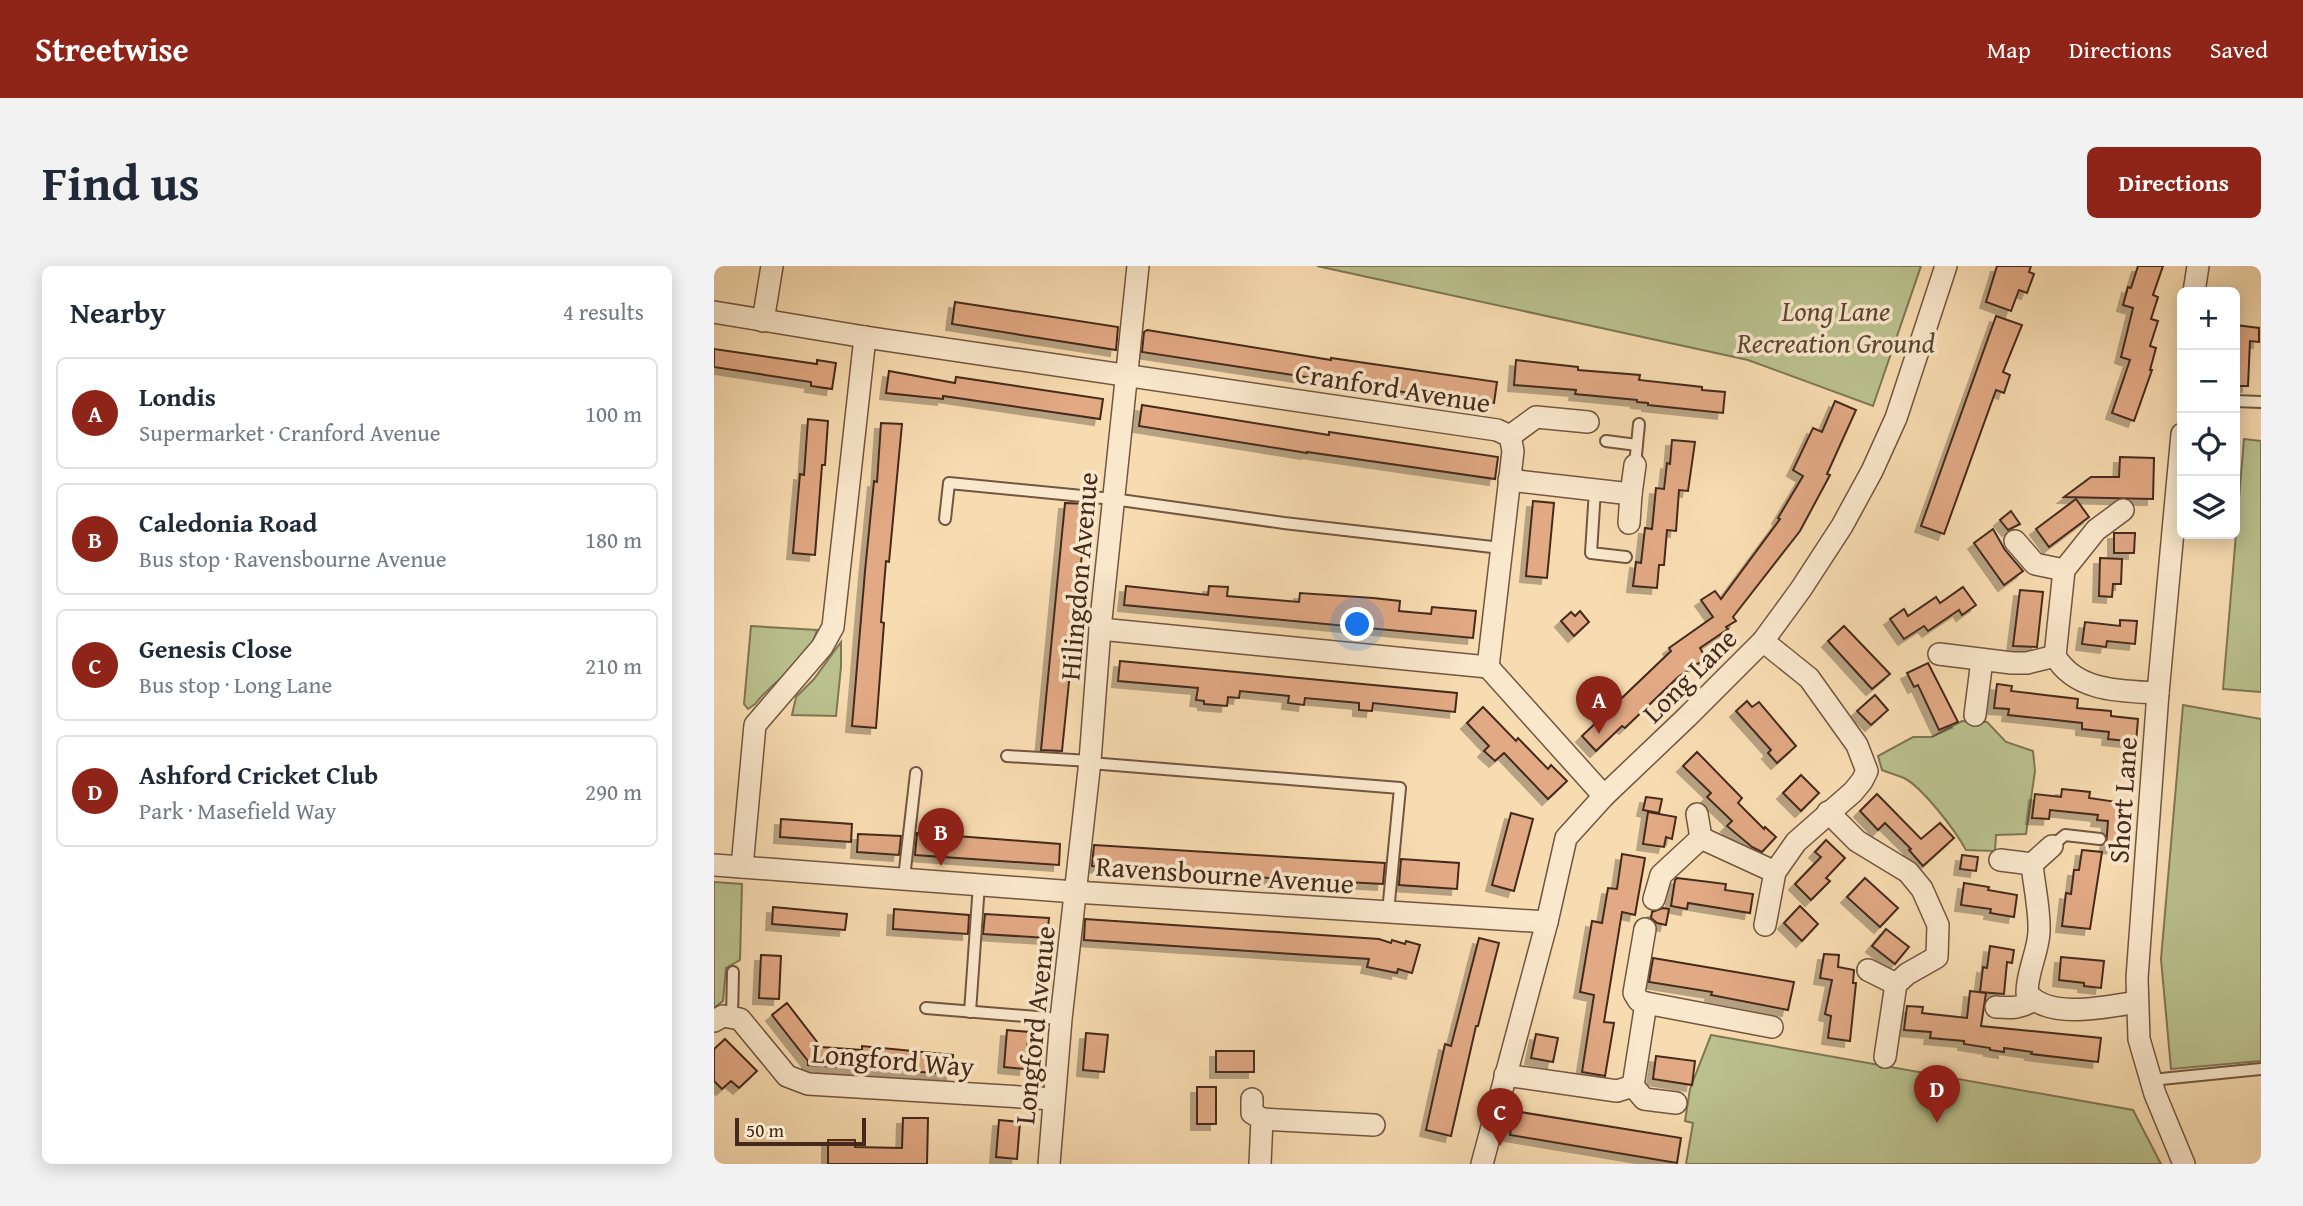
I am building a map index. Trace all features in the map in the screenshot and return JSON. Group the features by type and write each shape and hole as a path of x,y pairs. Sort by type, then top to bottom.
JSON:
{"street":[{"path":"763,321 772,266"},
{"name":"Hilingdon Avenue","path":"1075,892 1138,266"},
{"name":"Long Lane","path":"1482,1164 1566,838 1604,796 1763,641 1824,555 1872,471 1896,418 1946,266"},
{"path":"2195,287 2198,266"},
{"name":"Cranford Avenue","path":"714,312 865,337 1497,430 1510,436 1513,451 1488,667"},
{"path":"742,867 755,725 822,647 832,627 865,337"},
{"path":"1510,436 1536,417 1588,422"},
{"path":"1629,523 1636,455"},
{"name":"Short Lane","path":"2178,476 2158,693 2137,1002 2139,1039 2151,1080 2184,1164"},
{"path":"1509,480 1631,494"},
{"path":"2123,510 2096,530 2064,570 2055,656 2069,672 2091,685 2113,690 2158,693"},
{"path":"2015,541 2035,564 2064,570"},
{"path":"1100,629 1488,667 1604,796"},
{"path":"1763,641 1809,678 1857,745 1867,771 1862,781 1847,797 1796,842 1775,872 1766,925"},
{"path":"1939,654 2027,663 2055,656"},
{"path":"1975,715 1982,660"},
{"path":"1828,812 1857,841 1908,872 1922,889 1938,925 1937,957 1907,974 1896,984 1885,1057"},
{"path":"1697,814 1701,838"},
{"path":"1701,838 1775,872"},
{"path":"1654,899 1661,875 1701,838"},
{"path":"2000,860 2032,864 2052,846"},
{"path":"2032,864 2039,930 2036,954 2027,979 2027,993 2033,1000 2045,1005 2076,1010 2137,1002"},
{"name":"Ravensbourne Avenue","path":"714,865 1075,892 1546,922"},
{"name":"Longford Avenue","path":"1049,1164 1075,892"},
{"path":"1645,929 1634,993 1639,1001 1772,1027"},
{"path":"1868,970 1896,984"},
{"path":"1996,1007 2024,1006 2033,1000"},
{"path":"1646,1003 1633,1086 1644,1099 1676,1103"},
{"name":"Longford Way","path":"723,1019 740,1019 787,1076 808,1084 1054,1098"},
{"path":"1505,1075 1617,1091 1633,1086"},
{"path":"1252,1098 1252,1113 1262,1119 1374,1125"},
{"path":"1260,1164 1262,1119"}],"lane":[{"path":"2240,401 2261,402"},
{"path":"1606,441 1636,455 1639,424"},
{"path":"946,519 949,483 1113,499 1284,523 1502,548"},
{"path":"1595,490 1591,553 1626,557"},
{"path":"1007,756 1400,788 1388,912"},
{"path":"902,878 916,773"},
{"path":"2052,846 2065,835 2100,839"},
{"path":"970,1012 979,884"},
{"path":"723,1019 733,972"},
{"path":"926,1008 1062,1019"},
{"path":"2151,1080 2261,1069"}],"green space":[{"name":"Long Lane Recreation Ground","path":"1317,266 1921,266 1873,406 1748,360"},
{"path":"2244,439 2261,441 2261,692 2223,689 2236,539 2240,539"},
{"path":"751,626 817,630 799,661 748,709 744,704"},
{"path":"841,642 836,716 792,715 796,697 814,679"},
{"path":"2183,705 2261,719 2261,1061 2171,1069 2161,959"},
{"path":"1962,721 1987,722 2006,742 2033,751 2035,771 2026,834 1996,835 1995,851 1966,850 1929,800 1912,783 1882,770 1878,756 1913,737 1932,737"},
{"path":"714,882 742,884 740,960 726,968 723,1001 714,1008"},
{"path":"1711,1035 2133,1110 2161,1164 1686,1164 1693,1123 1685,1121 1690,1089"}],"building":[{"path":"1997,266 2031,266 2029,272 2034,274 2027,293 2019,290 2011,311 1986,302"},
{"path":"2138,266 2163,266 2153,295 2158,297 2151,319 2158,321 2150,346 2156,348 2152,370 2134,421 2112,413 2130,360 2121,357 2133,308 2123,305"},
{"path":"955,302 1118,327 1116,350 952,324"},
{"path":"1996,316 2022,325 2003,372 2010,375 2004,393 1996,390 1944,534 1921,526"},
{"path":"2240,326 2259,328 2259,342 2250,341 2248,386 2240,386"},
{"path":"1147,330 1331,360 1497,382 1494,403 1410,393 1142,352 1144,332"},
{"path":"714,349 817,364 817,360 836,363 832,389 811,386 811,382 714,367"},
{"path":"1516,360 1578,367 1578,370 1640,375 1639,380 1725,392 1723,413 1575,394 1576,390 1514,385"},
{"path":"889,371 955,383 956,377 1103,399 1100,419 943,396 943,399 886,393"},
{"path":"1835,401 1856,410 1827,474 1830,475 1800,531 1733,617 1736,621 1700,648 1706,658 1678,677 1625,728 1622,726 1596,751 1582,736 1671,651 1669,648 1713,617 1701,600 1715,591 1721,599 1780,519 1778,518 1803,476 1793,470 1813,428 1822,432"},
{"path":"1142,405 1329,435 1329,432 1498,457 1495,479 1139,426"},
{"path":"808,419 828,421 815,555 793,553 800,474 804,475"},
{"path":"881,423 902,424 889,562 886,561 876,728 852,726"},
{"path":"1672,440 1695,442 1688,491 1679,490 1676,531 1667,530 1664,565 1659,565 1657,588 1633,586 1636,562 1641,563 1645,528 1652,529 1656,488 1664,489"},
{"path":"2120,457 2154,458 2153,499 2064,497 2091,477 2119,477"},
{"path":"2076,499 2089,517 2049,547 2036,529"},
{"path":"1533,501 1554,503 1547,578 1526,576"},
{"path":"1065,503 1087,504 1062,751 1041,750"},
{"path":"2011,511 2020,524 2008,530 2000,520"},
{"path":"1993,529 2005,550 2023,571 2004,585 1974,543"},
{"path":"2114,533 2135,533 2134,553 2114,553"},
{"path":"2100,558 2122,559 2121,584 2113,584 2112,597 2099,596"},
{"path":"1126,586 1208,595 1209,586 1228,587 1227,596 1299,602 1300,593 1400,601 1399,611 1431,614 1432,607 1476,611 1473,638 1124,605"},
{"path":"1963,587 1976,605 1962,615 1959,610 1928,631 1924,626 1904,639 1890,619 1904,609 1908,616 1936,597 1940,603"},
{"path":"2020,590 2043,592 2037,647 2013,646"},
{"path":"1580,611 1589,622 1574,636 1561,621 1571,612 1575,616"},
{"path":"2120,620 2137,621 2135,644 2107,641 2106,647 2082,644 2085,622 2120,626"},
{"path":"1844,626 1890,674 1872,689 1828,641"},
{"path":"1120,661 1457,693 1455,712 1373,703 1372,711 1359,710 1359,703 1305,698 1304,705 1288,703 1289,696 1240,691 1239,698 1228,697 1227,706 1204,704 1204,701 1196,700 1198,688 1118,681"},
{"path":"1928,663 1958,722 1939,730 1918,685 1914,687 1907,673"},
{"path":"1997,684 2012,686 2011,691 2078,699 2077,708 2111,711 2111,716 2138,719 2136,742 2108,739 2109,732 2082,729 2082,723 2008,715 2009,709 1994,708"},
{"path":"1875,695 1888,710 1871,725 1857,711"},
{"path":"1747,701 1752,707 1759,702 1796,746 1777,763 1768,753 1771,750 1736,711"},
{"path":"1483,707 1516,741 1518,738 1548,769 1551,765 1567,781 1548,799 1504,753 1495,761 1484,751 1489,746 1467,723"},
{"path":"1697,752 1742,798 1738,803 1776,837 1762,852 1727,826 1732,821 1707,797 1711,793 1683,766"},
{"path":"1801,775 1819,793 1801,811 1783,793"},
{"path":"2062,789 2090,792 2089,798 2124,803 2119,848 2106,847 2108,821 2097,820 2098,815 2050,810 2049,819 2032,818 2035,794 2061,797"},
{"path":"1877,794 1921,839 1940,823 1954,838 1923,866 1909,850 1911,849 1885,823 1878,830 1860,811"},
{"path":"1646,797 1662,799 1659,813 1643,810"},
{"path":"1648,812 1676,817 1672,839 1666,837 1664,847 1643,844"},
{"path":"1511,813 1533,819 1514,891 1492,885"},
{"path":"781,819 852,824 851,842 780,837"},
{"path":"917,833 1060,844 1059,865 915,855"},
{"path":"858,834 901,836 899,855 857,852"},
{"path":"1826,840 1845,858 1826,878 1830,881 1811,900 1795,884 1821,857 1815,852"},
{"path":"1094,845 1385,863 1383,884 1092,866"},
{"path":"2082,850 2102,852 2090,929 2062,926 2066,893 2071,894 2074,870 2079,870"},
{"path":"1622,854 1645,858 1635,915 1622,912 1604,1022 1614,1023 1605,1076 1582,1072 1594,995 1580,992 1592,921 1602,923 1608,888 1617,889"},
{"path":"1962,855 1978,857 1976,871 1960,869"},
{"path":"1401,859 1459,863 1457,889 1399,885"},
{"path":"1677,878 1726,884 1725,890 1753,894 1750,913 1688,903 1687,909 1671,906"},
{"path":"1865,878 1898,908 1880,927 1847,897"},
{"path":"1964,883 2017,895 2014,917 1990,913 1991,909 1961,905"},
{"path":"1800,906 1818,924 1802,941 1784,923"},
{"path":"773,907 847,914 845,930 772,924"},
{"path":"894,909 969,915 968,934 893,929"},
{"path":"1669,909 1666,925 1651,918 1652,912"},
{"path":"985,914 1049,918 1047,938 983,934"},
{"path":"1085,919 1379,939 1391,943 1392,940 1405,944 1406,941 1420,945 1412,973 1398,969 1397,973 1367,967 1369,959 1084,940"},
{"path":"1886,929 1909,947 1895,964 1872,946"},
{"path":"1479,938 1499,943 1476,1026 1451,1136 1426,1130 1445,1044 1451,1046"},
{"path":"1990,946 2014,950 2012,963 2007,962 2004,994 1980,992 1983,967 1987,968"},
{"path":"1824,954 1839,955 1838,967 1854,970 1853,983 1856,983 1850,1041 1828,1038 1831,1016 1825,1014 1832,980 1820,978"},
{"path":"761,955 781,956 779,999 759,998"},
{"path":"2061,957 2104,961 2101,988 2059,980"},
{"path":"1653,958 1794,982 1788,1010 1711,995 1712,992 1649,982"},
{"path":"1970,991 1986,993 1981,1026 2101,1038 2098,1062 2004,1048 2004,1052 1990,1050 1964,1044 1964,1041 1930,1038 1931,1032 1904,1030 1907,1006 1923,1007 1922,1013 1967,1018"},
{"path":"787,1003 821,1047 862,1050 862,1046 953,1055 952,1074 808,1065 808,1061 772,1015"},
{"path":"1007,1030 1029,1032 1025,1069 1004,1067"},
{"path":"1086,1033 1108,1035 1104,1072 1083,1070"},
{"path":"1536,1034 1558,1038 1553,1062 1531,1058"},
{"path":"725,1039 757,1071 739,1088 731,1081 722,1089 714,1081 714,1049"},
{"path":"1216,1051 1254,1051 1254,1072 1216,1072"},
{"path":"1656,1056 1695,1061 1692,1085 1653,1079"},
{"path":"1197,1087 1216,1087 1216,1124 1197,1124"},
{"path":"1514,1111 1681,1138 1677,1163 1510,1135"},
{"path":"903,1118 928,1118 927,1164 828,1164 828,1140 855,1140 855,1147 902,1148"},
{"path":"999,1120 1020,1122 1017,1159 996,1157"}],"place":[{"name":"Londis","path":"1599,734"},
{"name":"Caledonia Road","path":"941,866"},
{"name":"Ashford Cricket Club","path":"1937,1123"},
{"name":"Genesis Close","path":"1500,1146"}]}
